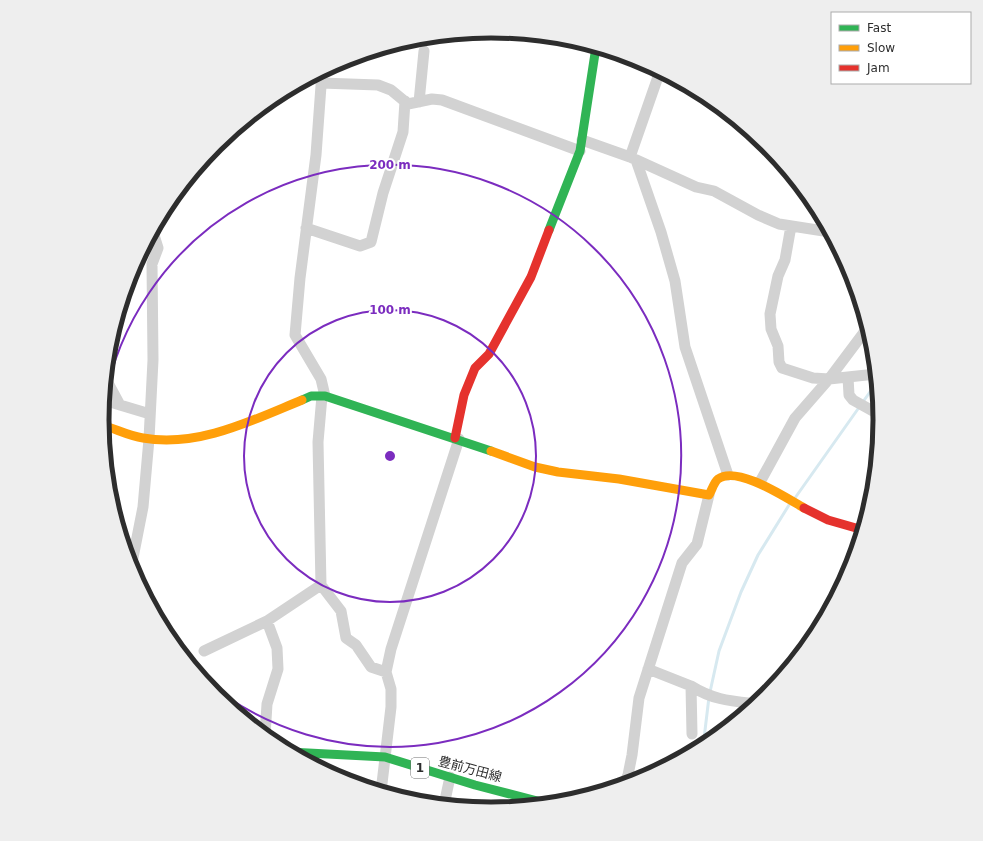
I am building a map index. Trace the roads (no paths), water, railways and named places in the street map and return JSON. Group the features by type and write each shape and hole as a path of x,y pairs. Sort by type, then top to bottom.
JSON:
{"street":[{"path":"419,102 424,51"},
{"path":"382,787 391,707 391,689 386,672 391,649 457,439 464,395 475,368 489,354 531,277 580,151 595,53"},
{"path":"658,76 633,159 661,232 675,281 686,347 728,475"},
{"path":"386,672 371,667 356,645 346,638 341,611 321,584 318,442 323,396 321,379 296,335 306,228 316,155 322,77 378,85 391,90 408,104 442,100 580,151"},
{"path":"306,228 360,246 371,242 383,193 403,132 405,101"},
{"path":"582,140 633,159 696,187 714,191 758,215 779,224 824,231"},
{"path":"791,226 785,260 778,276 770,314 771,329 778,346 779,362 782,368 813,378 829,379 871,375"},
{"path":"133,555 142,507 149,439 153,360 152,264 158,248 155,238"},
{"path":"760,482 795,418 829,379 864,332"},
{"path":"848,377 849,394 853,400 874,411"},
{"path":"111,388 120,405"},
{"path":"109,427 149,439 192,438 217,433 311,396 323,396 457,439 535,467 558,472 619,479 709,495"},
{"path":"110,402 150,414"},
{"path":"626,778 632,755 639,698 682,563 697,544 709,495 717,480 728,475 760,482 773,492 817,515 837,524 858,529"},
{"path":"204,651 266,621 321,584"},
{"path":"266,621 277,648 278,669 268,704 266,729"},
{"path":"648,669 691,686 704,694 719,699 749,703"},
{"path":"691,686 692,734"},
{"name":"豊前万田線","path":"301,753 385,757 450,777 536,800"},
{"path":"445,800 450,777"}],"waterway":[{"path":"795,498 872,388"},
{"path":"710,692 719,651 741,592 758,555 789,505"},
{"path":"704,739 709,697"}]}
